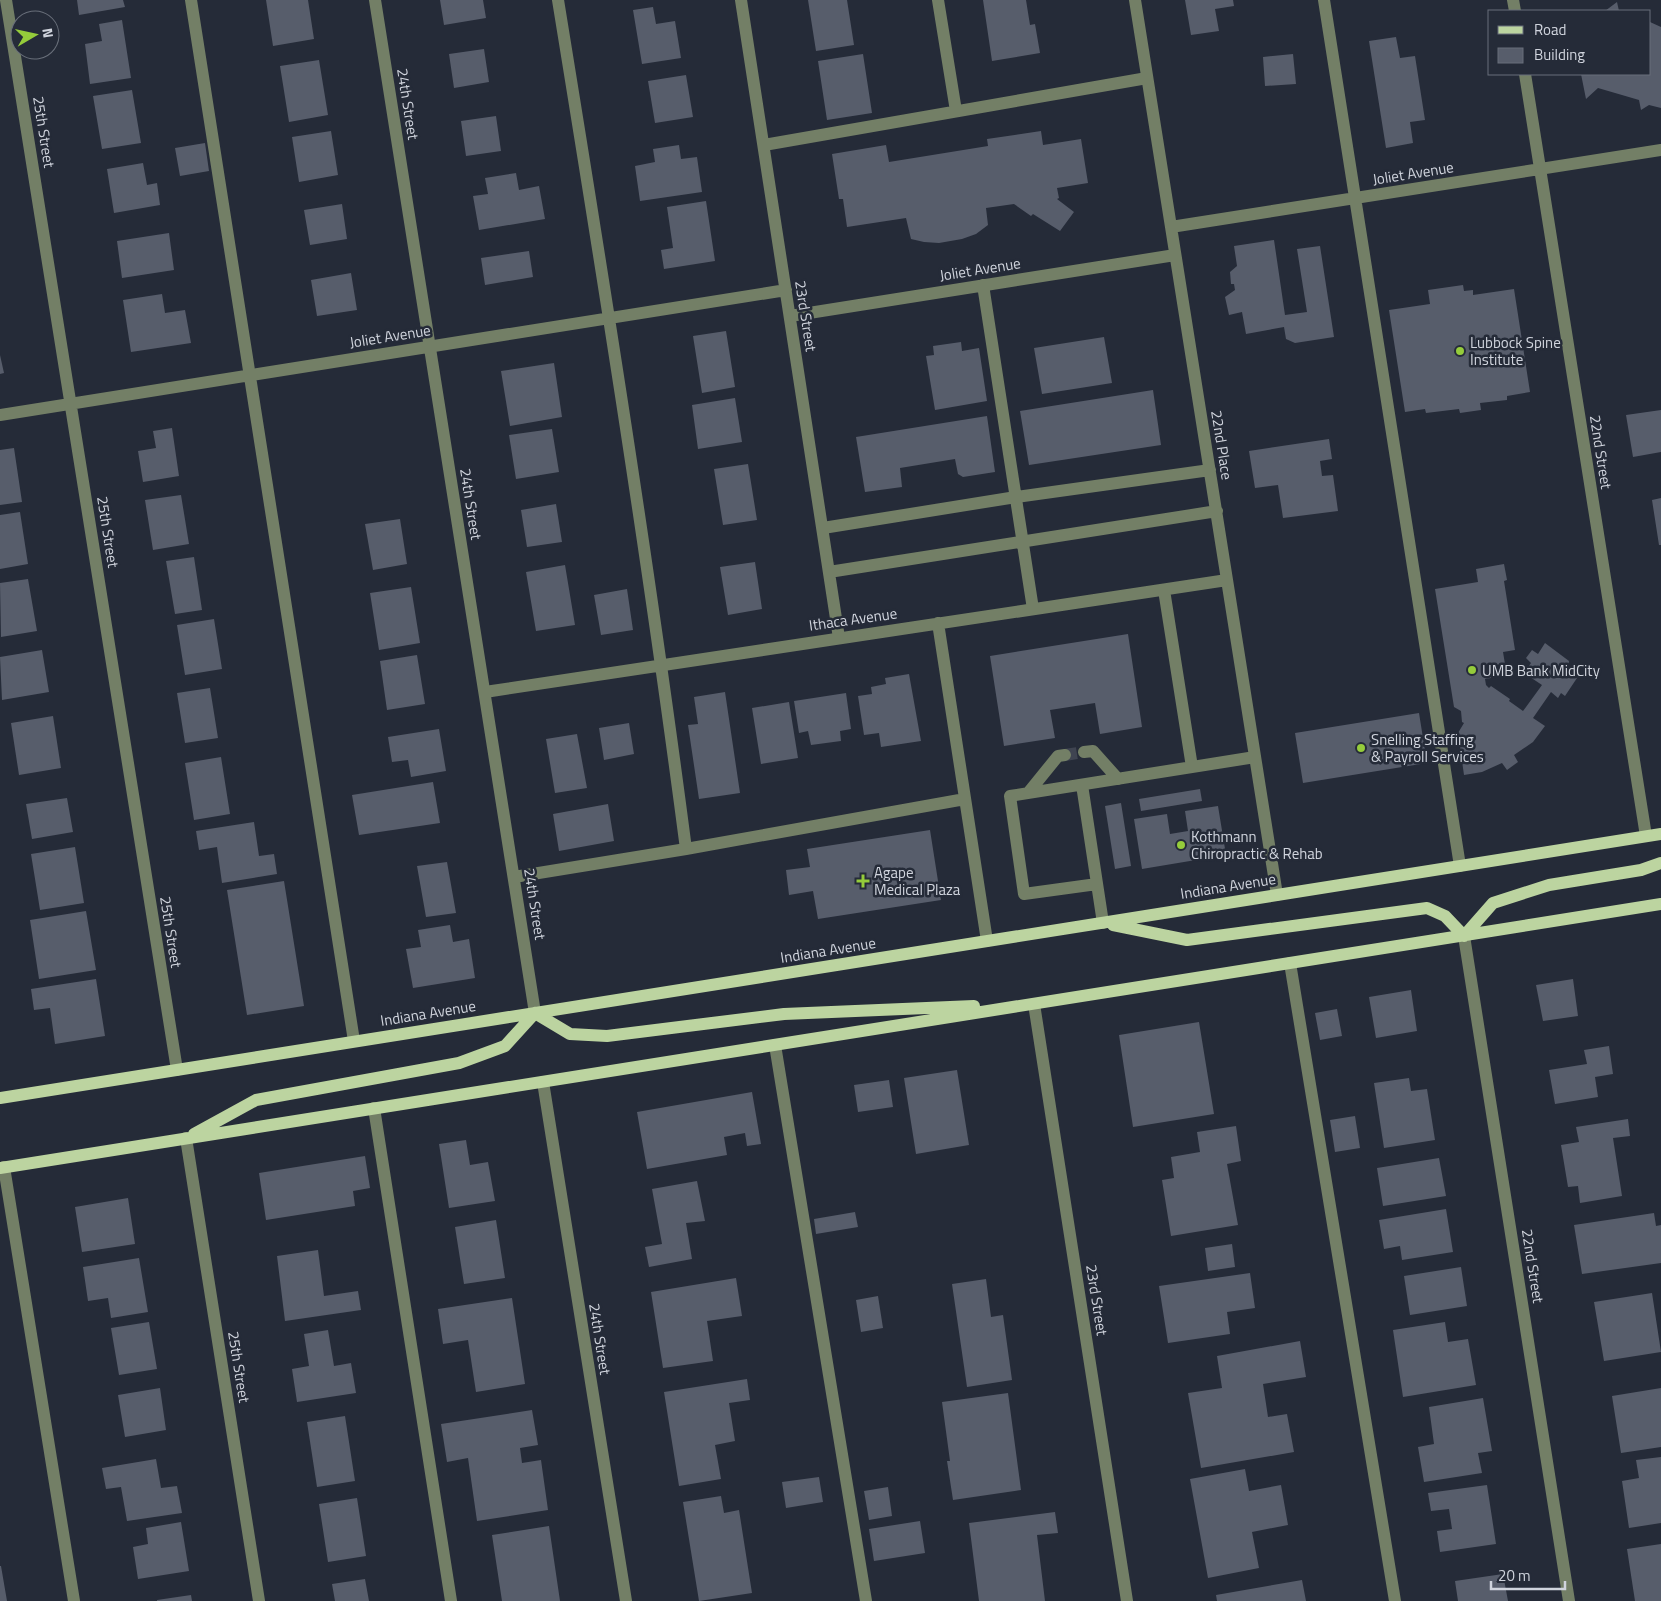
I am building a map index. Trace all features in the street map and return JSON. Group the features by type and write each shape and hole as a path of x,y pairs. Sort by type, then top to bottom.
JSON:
{"main road":[{"name":"Indiana Avenue","path":"0,1098 1661,834"},
{"path":"1464,936 1493,903 1550,885 1641,870 1661,864"},
{"path":"2,1168 1661,904"},
{"path":"1103,923 1187,940 1427,908 1445,916 1464,936"},
{"path":"186,1138 256,1100 459,1063 505,1046 536,1012 570,1034 607,1036 784,1014 1034,1004"}],"street":[{"name":"25th Street","path":"6,0 177,1070"},
{"path":"191,0 354,1041"},
{"name":"24th Street","path":"375,0 536,1012"},
{"path":"558,0 662,665 686,849"},
{"name":"23rd Street","path":"741,0 839,638"},
{"path":"938,0 956,111"},
{"name":"22nd Place","path":"1134,0 1277,895"},
{"path":"1324,0 1460,866"},
{"name":"22nd Street","path":"1524,75 1646,836"},
{"path":"764,145 1147,78"},
{"name":"Joliet Avenue","path":"1171,227 1661,150"},
{"name":"Joliet Avenue","path":"790,316 1175,255"},
{"path":"983,285 1033,609"},
{"name":"Joliet Avenue","path":"0,414 786,290"},
{"path":"822,528 1016,497 1210,470"},
{"path":"829,572 1217,511"},
{"name":"Ithaca Avenue","path":"485,692 1227,580"},
{"path":"1164,590 1192,767"},
{"path":"938,623 987,941"},
{"path":"1084,752 1092,751 1118,779"},
{"path":"1028,794 1058,756 1065,755"},
{"path":"1097,884 1024,894 1010,796 1255,757"},
{"path":"1082,784 1103,923"},
{"path":"514,877 686,849 965,799"},
{"name":"22nd Street","path":"1464,936 1569,1601"},
{"path":"1290,963 1396,1601"},
{"name":"23rd Street","path":"1034,1004 1127,1601"},
{"path":"775,1045 866,1601"},
{"name":"24th Street","path":"543,1082 626,1601"},
{"path":"374,1108 451,1601"},
{"name":"25th Street","path":"186,1138 259,1601"},
{"path":"2,1168 74,1601"}],"building":[{"path":"77,0 123,0 125,7 79,15"},
{"path":"266,0 308,0 314,39 273,46"},
{"path":"440,0 483,0 486,18 444,25"},
{"path":"808,0 847,0 854,45 816,51"},
{"path":"983,0 1026,0 1030,25 1035,24 1040,53 992,61"},
{"path":"1185,0 1233,0 1234,6 1215,9 1219,31 1191,35"},
{"path":"1617,2 1619,10 1606,10"},
{"path":"653,7 656,24 675,21 681,58 642,64 633,10"},
{"path":"122,20 131,78 90,84 85,44 102,41 99,24"},
{"path":"1651,22 1661,27 1661,108 1649,105 1641,110 1639,100 1598,88 1586,99 1581,75 1651,75"},
{"path":"1396,37 1400,58 1415,56 1425,120 1410,122 1413,143 1386,148 1369,41"},
{"path":"484,49 489,82 454,88 449,54"},
{"path":"863,54 872,113 827,120 818,61"},
{"path":"1293,54 1296,84 1265,86 1263,57"},
{"path":"319,60 328,115 289,122 280,66"},
{"path":"686,75 693,117 655,123 648,81"},
{"path":"132,90 141,143 102,149 93,96"},
{"path":"496,116 501,151 466,156 461,121"},
{"path":"331,131 338,175 299,182 292,137"},
{"path":"1041,131 1043,145 1081,139 1088,183 1057,188 1059,198 1057,199 1074,212 1060,231 1033,214 1031,216 1014,204 986,208 988,225 976,234 962,239 939,243 911,239 906,218 847,227 843,199 839,199 832,154 886,145 889,162 988,146 987,139"},
{"path":"205,143 209,171 180,176 175,148"},
{"path":"679,145 681,159 697,157 702,192 640,201 635,166 655,162 653,149"},
{"path":"143,163 147,185 157,183 160,205 114,213 107,169"},
{"path":"516,173 519,190 539,186 545,219 479,230 473,196 488,194 485,178"},
{"path":"706,201 715,261 664,269 661,250 673,248 667,207"},
{"path":"342,204 347,239 310,245 304,210"},
{"path":"169,233 174,270 122,278 117,241"},
{"path":"1274,240 1285,315 1307,312 1297,249 1320,246 1334,337 1295,343 1286,339 1284,327 1246,334 1242,312 1229,315 1225,297 1235,290 1234,284 1231,284 1230,272 1237,266 1234,246"},
{"path":"529,251 533,277 485,285 481,258"},
{"path":"351,273 357,310 317,316 311,280"},
{"name":"Lubbock Spine Institute","path":"1463,285 1464,291 1473,290 1473,295 1514,289 1530,392 1507,396 1507,400 1480,403 1481,410 1460,413 1459,409 1426,413 1425,409 1405,412 1389,310 1430,304 1428,290"},
{"path":"162,294 165,313 185,310 191,343 131,352 123,300"},
{"path":"726,331 735,387 702,393 693,336"},
{"path":"1104,337 1112,383 1042,394 1034,348"},
{"path":"961,342 962,351 979,348 987,401 935,410 926,356 934,355 933,346"},
{"path":"0,355 4,373 0,374"},
{"path":"554,363 562,417 510,426 501,371"},
{"path":"1153,390 1161,445 1029,465 1020,411"},
{"path":"735,398 742,442 698,449 692,405"},
{"path":"1661,410 1661,452 1633,457 1626,415"},
{"path":"987,416 995,472 963,477 958,474 955,459 900,468 902,487 865,492 856,437"},
{"path":"172,428 179,476 143,482 138,451 156,448 153,431"},
{"path":"552,429 559,472 516,479 509,435"},
{"path":"1329,439 1332,459 1320,461 1322,476 1333,475 1338,511 1283,518 1278,485 1255,488 1249,451"},
{"path":"14,448 22,502 0,505 0,450"},
{"path":"748,464 757,520 723,525 714,469"},
{"path":"181,495 189,544 153,550 145,500"},
{"path":"1661,498 1661,545 1659,545 1652,500"},
{"path":"556,504 562,542 527,547 521,510"},
{"path":"20,512 28,564 0,569 0,515"},
{"path":"400,519 407,564 373,570 365,524"},
{"path":"194,557 202,610 175,614 166,561"},
{"path":"755,562 762,609 728,615 720,567"},
{"name":"UMB Bank MidCity","path":"1504,564 1507,580 1504,581 1515,650 1503,652 1505,664 1495,665 1497,677 1485,679 1486,685 1489,688 1491,686 1510,699 1509,701 1523,711 1542,685 1524,673 1531,663 1526,658 1532,650 1538,654 1545,643 1569,661 1568,667 1579,675 1565,696 1561,693 1558,698 1551,692 1533,718 1545,726 1533,742 1514,755 1518,762 1507,770 1502,763 1482,772 1464,775 1458,733 1464,723 1462,722 1461,711 1454,707 1435,589 1478,582 1476,569"},
{"path":"565,565 575,625 536,631 526,572"},
{"path":"28,579 37,631 1,637 0,583"},
{"path":"411,587 420,643 379,650 370,593"},
{"path":"627,589 633,630 601,635 594,595"},
{"path":"214,619 222,669 185,675 177,625"},
{"path":"1128,634 1142,727 1100,734 1095,703 1050,710 1055,738 1004,746 990,656"},
{"path":"42,650 49,692 2,700 0,657"},
{"path":"417,655 425,704 387,710 380,661"},
{"path":"909,674 921,741 881,747 879,733 864,735 858,696 872,694 871,687 886,684 885,678"},
{"path":"210,688 218,738 185,743 177,693"},
{"path":"725,692 740,793 699,799 688,725 698,724 694,697"},
{"path":"846,693 851,729 840,731 841,741 811,745 808,731 799,733 794,701"},
{"path":"789,702 798,758 761,764 752,708"},
{"name":"Snelling Staffing & Payroll Services","path":"1419,713 1427,763 1303,783 1295,733"},
{"path":"53,716 61,768 19,775 11,723"},
{"path":"629,723 634,754 604,760 599,728"},
{"path":"439,729 446,771 411,777 408,760 392,762 388,737"},
{"path":"577,734 587,788 555,793 546,739"},
{"path":"221,757 230,814 194,820 185,763"},
{"path":"433,782 440,823 359,835 352,795"},
{"path":"1200,789 1202,801 1141,811 1139,799"},
{"path":"67,798 73,832 32,839 26,804"},
{"path":"1121,803 1131,866 1115,869 1105,806"},
{"path":"608,804 614,841 559,851 553,814"},
{"name":"Kothmann Chiropractic & Rehab","path":"1218,806 1226,855 1142,869 1134,819 1167,814 1170,834 1188,831 1185,811"},
{"path":"254,822 259,856 274,854 277,874 222,883 217,847 199,850 196,831"},
{"name":"Agape Medical Plaza","path":"930,830 941,900 818,919 813,891 789,895 786,870 810,867 807,849"},
{"path":"75,847 84,903 40,910 31,854"},
{"path":"447,862 456,913 426,917 417,866"},
{"path":"284,881 304,1006 247,1015 227,890"},
{"path":"86,911 96,970 39,979 30,920"},
{"path":"450,925 453,942 469,939 475,978 413,988 406,949 421,947 418,930"},
{"path":"96,979 105,1036 55,1044 50,1008 34,1010 31,989"},
{"path":"1573,979 1578,1016 1543,1021 1536,985"},
{"path":"1411,990 1417,1031 1376,1038 1369,997"},
{"path":"1337,1009 1342,1036 1320,1040 1315,1013"},
{"path":"1199,1022 1214,1114 1133,1127 1119,1035"},
{"path":"1609,1046 1613,1074 1595,1077 1598,1097 1555,1104 1549,1070 1587,1064 1584,1050"},
{"path":"957,1070 969,1145 916,1154 904,1078"},
{"path":"1409,1078 1411,1091 1427,1089 1435,1140 1384,1148 1374,1083"},
{"path":"889,1080 893,1107 858,1112 854,1085"},
{"path":"752,1092 761,1144 747,1146 745,1133 724,1137 727,1155 647,1169 637,1112"},
{"path":"1355,1116 1360,1148 1335,1152 1330,1120"},
{"path":"1628,1119 1630,1136 1613,1138 1622,1196 1580,1203 1578,1186 1568,1187 1561,1145 1579,1142 1576,1127"},
{"path":"1236,1126 1241,1161 1227,1164 1238,1225 1171,1236 1162,1180 1174,1178 1171,1157 1200,1152 1197,1132"},
{"path":"466,1140 470,1165 488,1162 495,1201 449,1208 439,1144"},
{"path":"365,1156 370,1188 353,1191 355,1206 266,1220 259,1173"},
{"path":"1439,1158 1446,1196 1383,1206 1377,1168"},
{"path":"697,1181 705,1221 686,1223 692,1259 649,1267 645,1247 662,1244 652,1189"},
{"path":"128,1198 135,1244 82,1252 75,1207"},
{"path":"1446,1209 1453,1252 1402,1260 1400,1246 1384,1249 1379,1220"},
{"path":"855,1212 858,1227 816,1234 814,1219"},
{"path":"1654,1213 1656,1226 1661,1225 1661,1263 1582,1274 1574,1225"},
{"path":"496,1220 505,1278 464,1284 455,1227"},
{"path":"1232,1244 1235,1267 1208,1271 1205,1248"},
{"path":"318,1250 324,1296 358,1291 361,1310 285,1321 277,1256"},
{"path":"139,1258 148,1312 111,1318 108,1298 88,1301 83,1267"},
{"path":"1461,1267 1467,1306 1410,1315 1404,1276"},
{"path":"1250,1273 1255,1308 1227,1312 1230,1334 1168,1343 1159,1286"},
{"path":"736,1278 742,1316 707,1321 713,1361 663,1368 651,1292"},
{"path":"986,1279 991,1317 1003,1315 1012,1380 967,1387 952,1284"},
{"path":"1652,1293 1661,1352 1604,1361 1594,1302"},
{"path":"878,1296 883,1328 861,1332 856,1300"},
{"path":"512,1298 525,1384 476,1392 468,1340 443,1344 438,1309"},
{"path":"149,1322 157,1369 119,1375 111,1328"},
{"path":"1445,1322 1448,1342 1468,1339 1476,1385 1403,1397 1393,1330"},
{"path":"328,1330 334,1366 351,1363 356,1393 297,1402 292,1369 309,1366 304,1334"},
{"path":"1300,1341 1306,1377 1263,1384 1268,1417 1287,1414 1294,1452 1201,1468 1188,1393 1222,1388 1217,1356"},
{"path":"747,1379 750,1400 729,1403 735,1441 715,1445 721,1479 679,1486 664,1392"},
{"path":"160,1388 166,1430 125,1437 118,1395"},
{"path":"1661,1388 1661,1447 1621,1453 1612,1396"},
{"path":"1008,1393 1021,1490 953,1500 947,1461 950,1461 942,1402"},
{"path":"1483,1398 1492,1451 1478,1453 1482,1473 1424,1482 1418,1447 1434,1444 1429,1407"},
{"path":"532,1410 538,1445 520,1448 522,1463 541,1460 548,1510 477,1521 468,1458 447,1462 441,1424"},
{"path":"345,1416 355,1481 317,1487 307,1422"},
{"path":"1661,1457 1661,1523 1629,1528 1622,1481 1639,1478 1636,1460"},
{"path":"156,1459 161,1488 177,1486 182,1513 127,1521 121,1487 106,1489 102,1468"},
{"path":"1245,1469 1249,1491 1281,1485 1288,1525 1252,1532 1259,1568 1208,1578 1190,1479"},
{"path":"819,1477 823,1502 786,1508 782,1482"},
{"path":"1487,1485 1496,1544 1440,1552 1437,1531 1452,1529 1449,1509 1431,1511 1428,1493"},
{"path":"888,1487 892,1516 869,1520 864,1491"},
{"path":"721,1496 724,1513 739,1510 752,1593 699,1601 683,1502"},
{"path":"357,1498 366,1556 328,1562 319,1504"},
{"path":"1055,1512 1058,1533 1037,1535 1045,1601 979,1601 969,1523"},
{"path":"920,1521 925,1553 874,1561 869,1529"},
{"path":"181,1522 189,1571 138,1579 133,1547 148,1544 146,1528"},
{"path":"549,1526 560,1601 502,1601 492,1535"},
{"path":"1661,1544 1661,1601 1635,1601 1627,1549"},
{"path":"1,1566 7,1601 0,1601"},
{"path":"1503,1574 1508,1601 1458,1601 1455,1581"},
{"path":"365,1579 369,1601 335,1601 332,1584"},
{"path":"1302,1580 1306,1601 1217,1601 1216,1595"},
{"path":"191,1595 192,1601 157,1601 157,1600"}],"tunnel":[{"path":"1065,755 1084,752"}],"place":[{"name":"Lubbock Spine Institute","path":"1460,351"},
{"name":"UMB Bank MidCity","path":"1472,670"},
{"name":"Snelling Staffing & Payroll Services","path":"1361,748"},
{"name":"Kothmann Chiropractic & Rehab","path":"1181,845"},
{"name":"Agape Medical Plaza","path":"863,881"}]}
